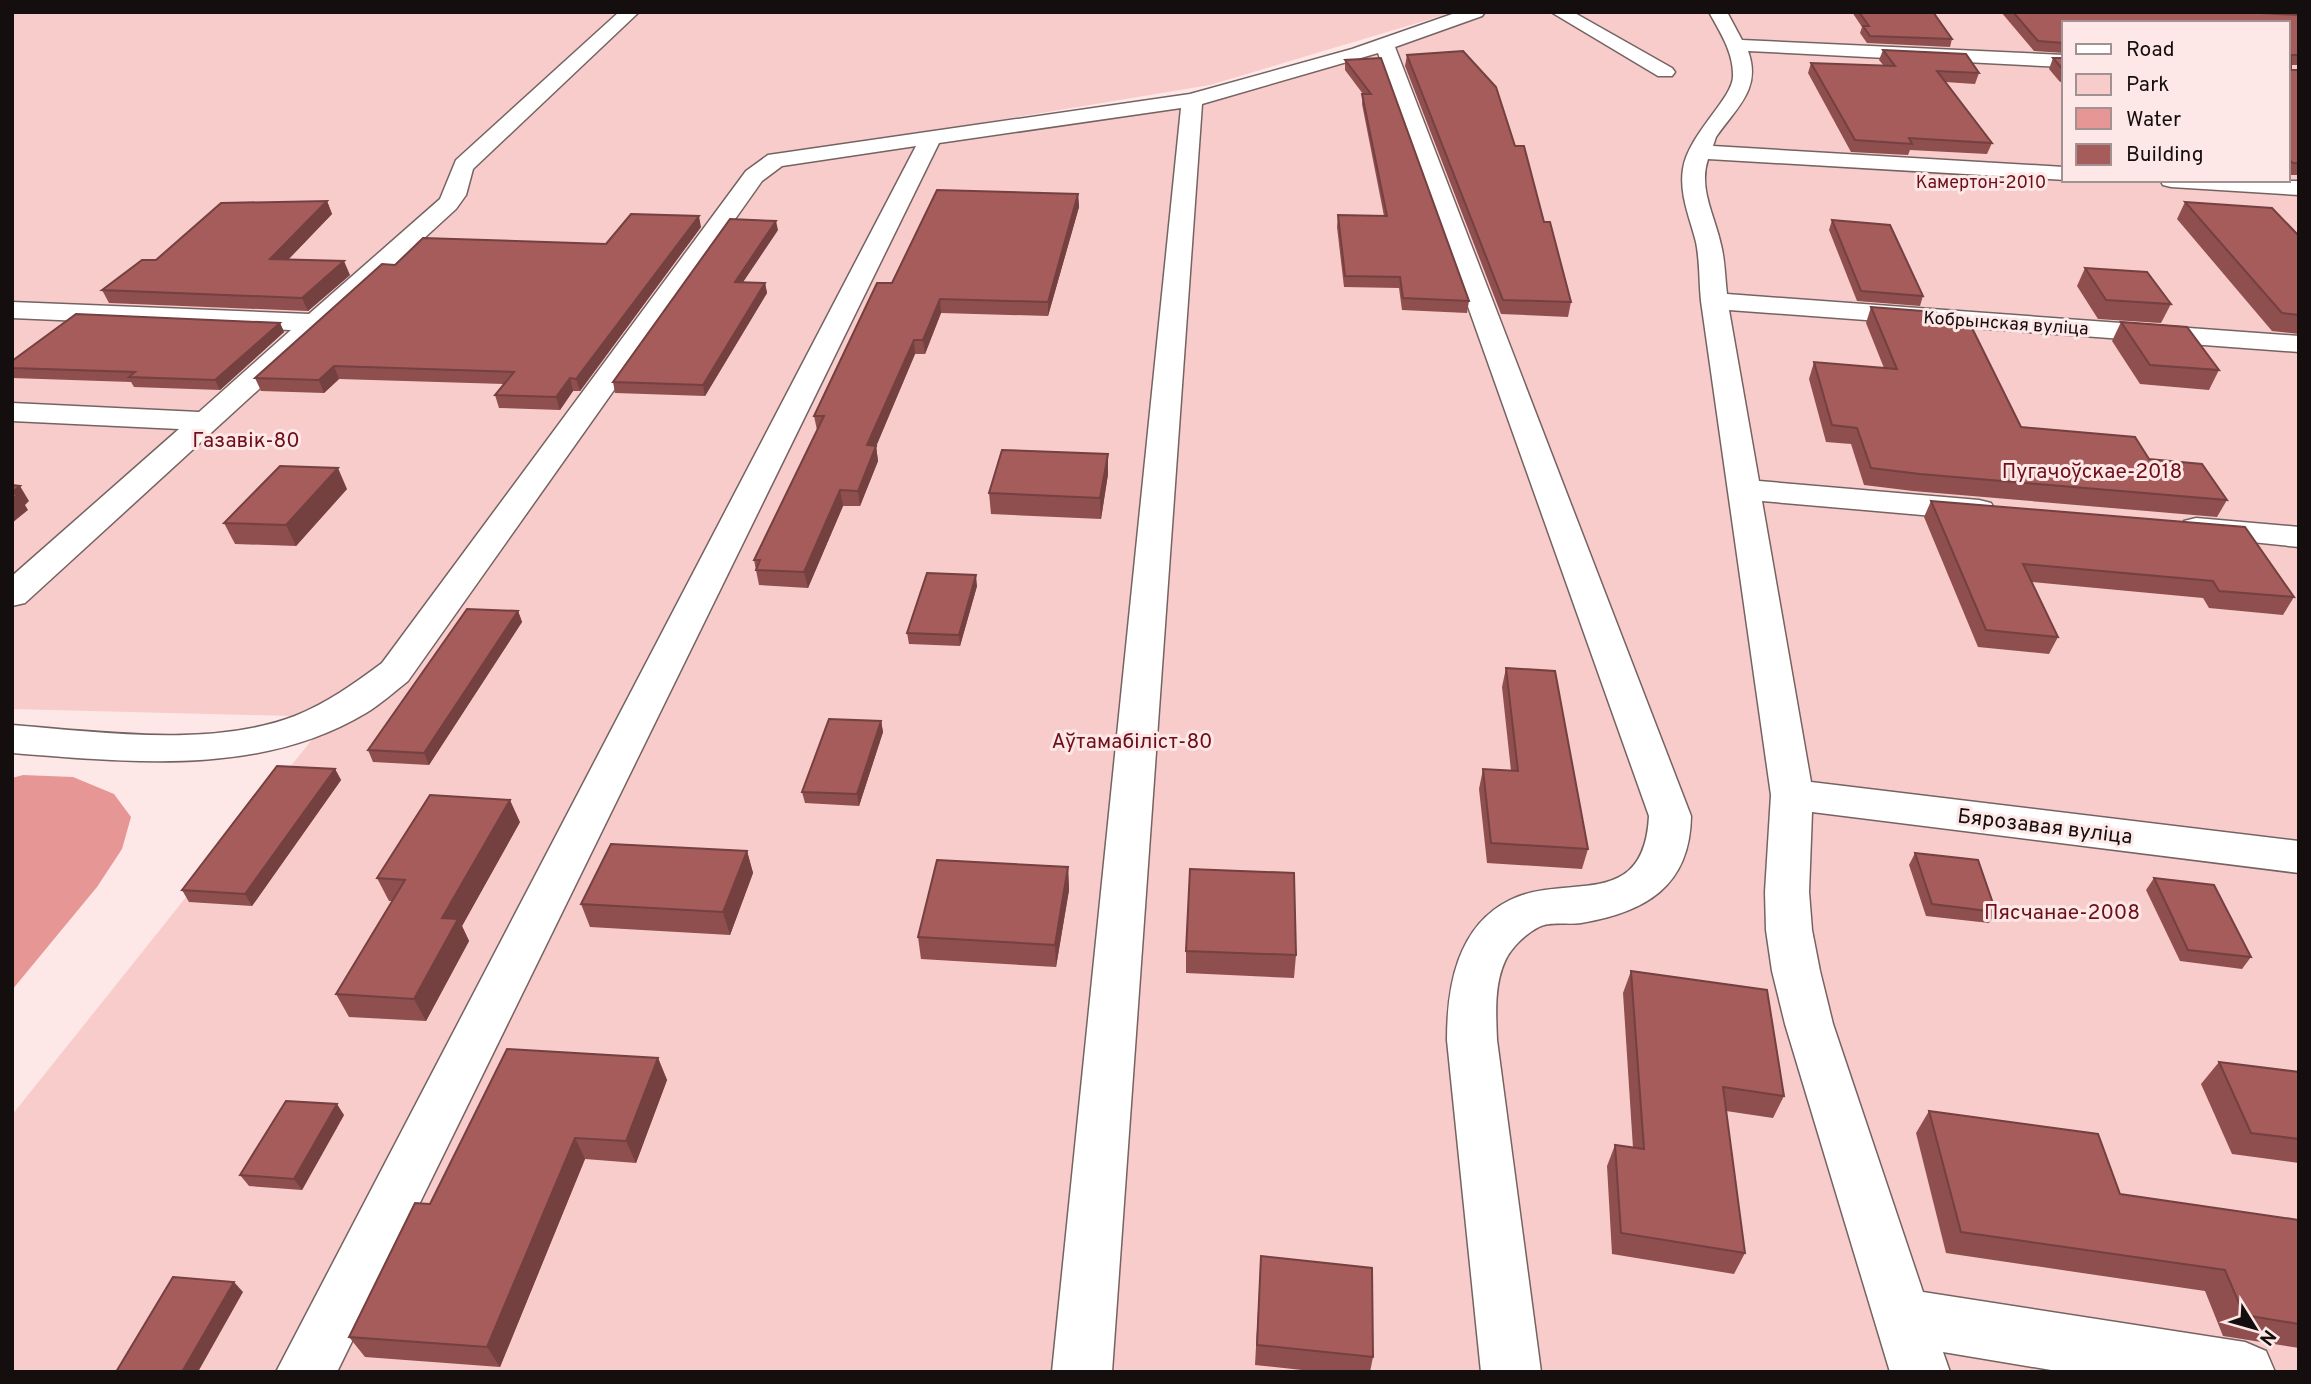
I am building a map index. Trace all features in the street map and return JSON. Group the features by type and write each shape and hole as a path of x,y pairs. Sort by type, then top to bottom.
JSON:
{"lane":[{"path":"12,596 452,199 457,177 464,164 630,12"},
{"path":"12,739 147,749 237,745 280,735 349,707 376,689 395,671 763,167 776,160 930,140 1192,100 1385,45 1476,12"},
{"path":"1560,12 1665,72"},
{"path":"1718,12 1744,68 1742,86 1705,137 1698,152 1693,183 1709,246 1714,301 1792,795 1787,892 1789,930 1809,1024 1920,1372"},
{"path":"1385,45 1670,816 1671,835 1666,853 1655,872 1637,889 1609,900 1527,912 1504,929 1487,949 1474,976 1472,1040 1511,1372"},
{"path":"1735,45 2062,61"},
{"path":"1082,1372 1192,100"},
{"path":"306,1372 930,140"},
{"path":"1698,152 2062,174"},
{"path":"2203,182 2299,188"},
{"name":"Кобрынская вуліца","path":"1714,301 2299,344"},
{"path":"12,310 317,323"},
{"path":"12,412 205,421"},
{"path":"1745,490 2008,512"},
{"path":"2160,525 2299,537"},
{"name":"Бярозавая вуліца","path":"1792,795 2299,857"},
{"path":"1901,1317 2245,1372"}],"green space":[{"name":"Аўтамабіліст-80","path":"12,12 1454,12 1210,85 884,139 1213,91 1473,12 2299,12 2299,1372 12,1372 12,1115 330,717 12,709"}],"water":[{"path":"23,775 73,777 114,794 131,817 122,849 97,887 12,990 12,778"}],"building":[{"path":"1859,12 1933,12 1952,39 1870,36 1863,26 1869,26"},
{"path":"2013,12 2241,12 2299,15 2299,55 2291,55 2291,70 2299,70 2299,163 2290,161 2290,21 2062,21 2062,43 2038,41"},
{"path":"1883,50 1966,54 1979,73 1937,71 1992,143 1909,138 1912,144 1855,140 1811,63 1895,66"},
{"path":"1463,51 1496,87 1515,146 1524,146 1544,222 1550,222 1571,302 1503,300 1407,55"},
{"path":"1381,58 1469,301 1403,298 1400,277 1345,276 1338,215 1387,216 1362,94 1371,94 1345,60"},
{"path":"2053,58 2062,58 2062,69"},
{"path":"937,190 1078,194 1048,302 940,299 923,340 914,340 867,445 876,446 858,491 840,490 804,572 756,570 760,560 754,560 824,416 814,416 877,283 892,283"},
{"path":"327,201 270,259 344,261 302,298 102,290 142,260 156,260 221,203"},
{"path":"2185,202 2272,208 2299,236 2299,315 2282,313"},
{"path":"631,214 699,216 576,379 570,378 556,397 495,395 514,372 334,366 319,380 255,378 382,264 395,265 423,238 606,244"},
{"path":"730,219 776,221 735,282 765,283 703,385 613,382"},
{"path":"1832,220 1890,225 1923,296 1861,291"},
{"path":"2085,268 2147,272 2171,304 2106,300"},
{"path":"1871,307 1936,312 1942,324 1971,326 2021,427 2135,437 2149,459 2202,464 2227,500 1871,468 1857,428 1832,425 1814,362 1897,369"},
{"path":"76,314 280,323 215,380 129,377 135,372 12,368 12,361"},
{"path":"2121,322 2187,327 2219,370 2150,365"},
{"path":"1002,450 1108,454 1100,498 989,493"},
{"path":"280,466 338,468 286,525 224,523"},
{"path":"1931,501 2245,527 2294,597 2219,591 2213,581 2023,564 2058,637 1986,630"},
{"path":"927,573 976,575 959,635 907,633"},
{"path":"467,609 518,611 424,753 368,750"},
{"path":"1506,668 1555,671 1588,849 1491,843 1483,769 1518,771"},
{"path":"829,719 881,721 857,794 802,792"},
{"path":"277,766 335,769 245,894 182,890"},
{"path":"430,795 510,800 442,918 458,919 414,999 336,994 405,880 377,878"},
{"path":"611,844 747,851 723,912 581,904"},
{"path":"1915,853 1978,860 1996,912 1932,904"},
{"path":"937,860 1068,867 1055,945 918,937"},
{"path":"1190,869 1294,873 1296,955 1186,951"},
{"path":"2154,878 2214,885 2251,957 2188,950"},
{"path":"1631,971 1767,990 1784,1096 1723,1087 1745,1253 1621,1233 1615,1145 1644,1149"},
{"path":"507,1049 658,1058 626,1141 575,1138 487,1347 349,1337 415,1203 430,1204"},
{"path":"2219,1062 2299,1072 2299,1139 2251,1133"},
{"path":"286,1101 337,1104 294,1179 240,1175"},
{"path":"1929,1111 2098,1134 2120,1194 2299,1220 2299,1324 2244,1315 2225,1270 1961,1232"},
{"path":"1261,1256 1372,1268 1373,1357 1257,1345"},
{"path":"173,1277 234,1282 182,1372 116,1372"}],"park label":[{"name":"Камертон-2010","path":"1981,182"},
{"name":"Газавік-80","path":"246,440"},
{"name":"Пугачоўскае-2018","path":"2092,471"},
{"name":"Пясчанае-2008","path":"2062,912"}]}
